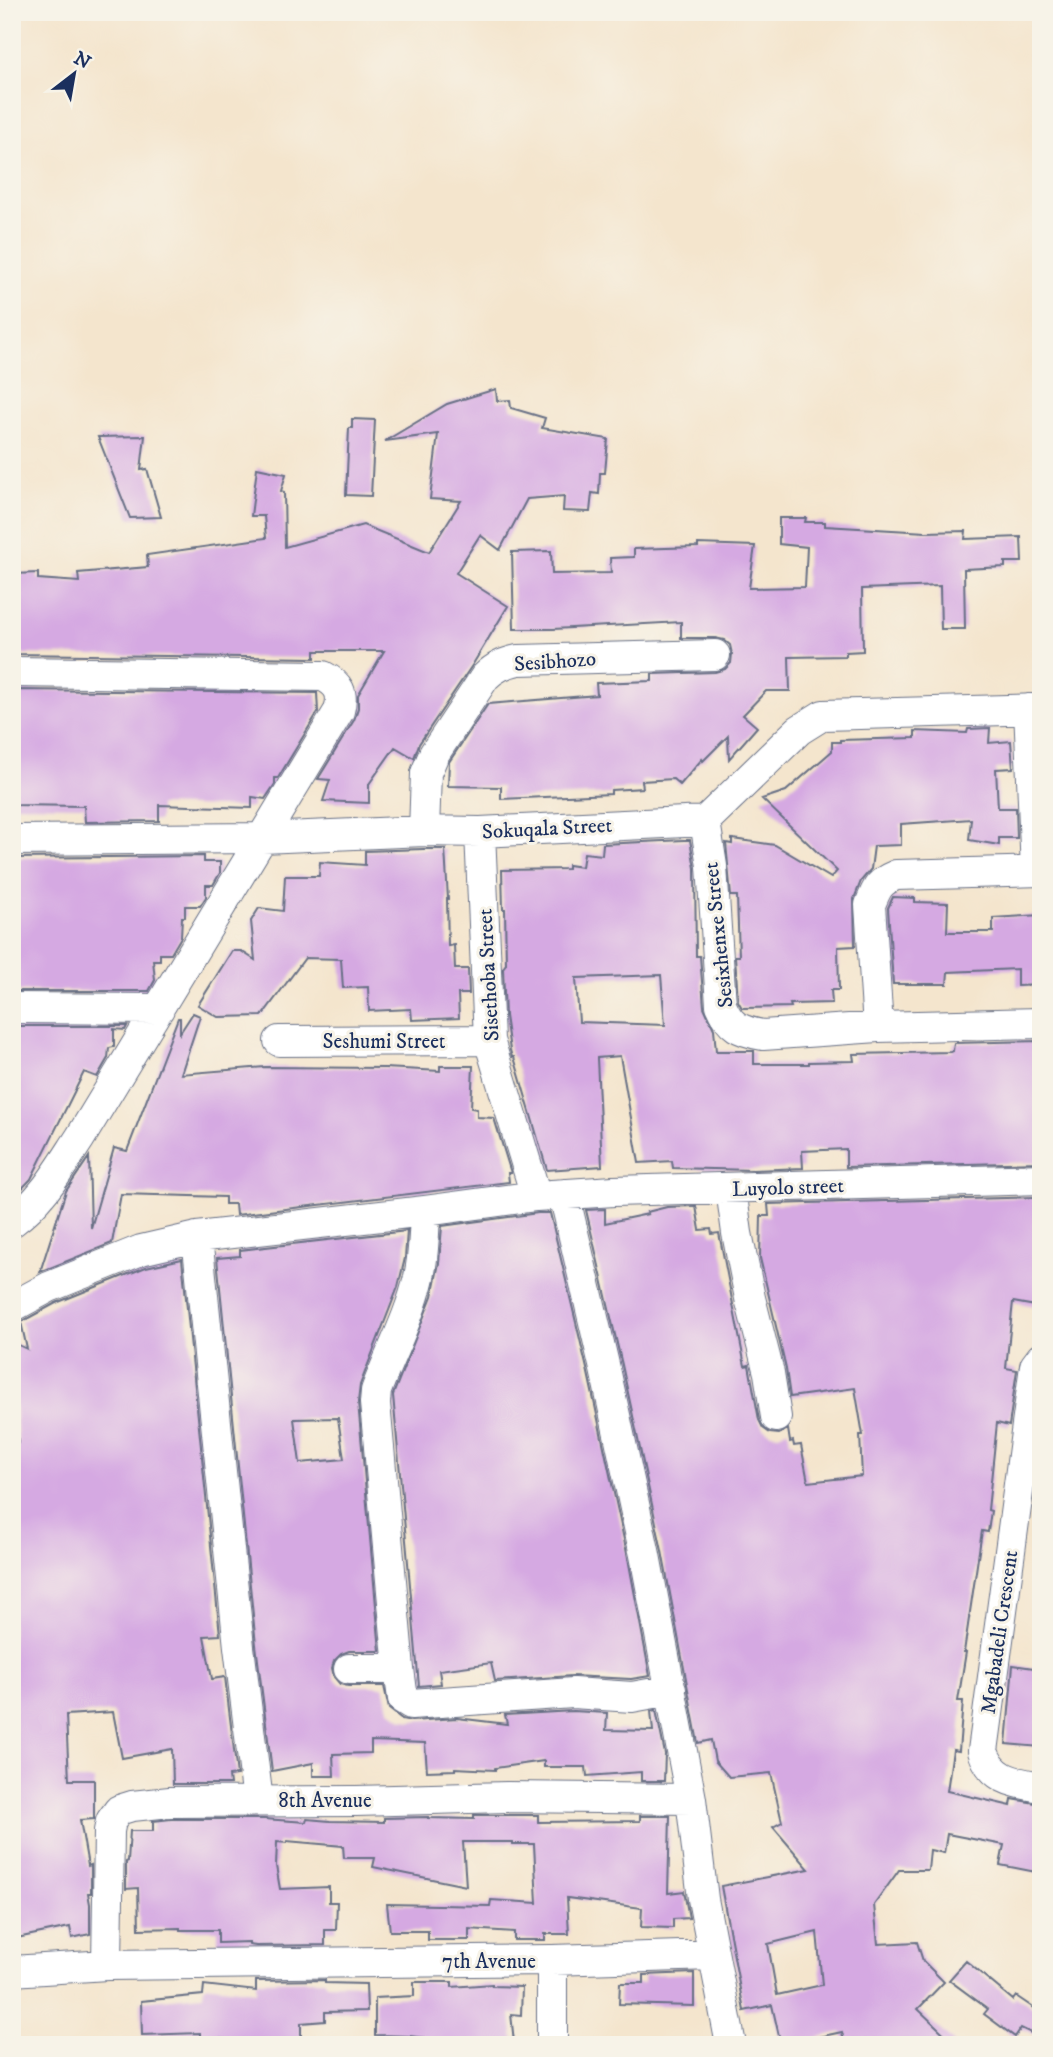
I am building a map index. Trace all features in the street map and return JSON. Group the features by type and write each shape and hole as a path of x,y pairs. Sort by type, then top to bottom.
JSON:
{"street":[{"name":"Sesibhozo","path":"424,831 426,773 434,754 485,677 494,669 519,660 715,655"},
{"path":"12,672 323,676 334,681 340,690 341,701 339,711 51,1184 35,1204 12,1222"},
{"path":"705,821 799,730 823,715 1035,709 1038,871 896,875 876,888 870,905 878,1027"},
{"name":"Sokuqala Street","path":"12,840 262,838 424,831 480,832 705,821"},
{"name":"Sesixhenxe Street","path":"705,821 712,866 721,1005 726,1018 736,1027 748,1033 763,1035 878,1027 1041,1023"},
{"name":"Sisethoba Street","path":"480,832 489,1041 550,1195 639,1529 691,1800"},
{"path":"12,1008 159,1009"},
{"name":"Seshumi Street","path":"279,1041 489,1041"},
{"name":"Luyolo street","path":"12,1307 49,1287 141,1250 197,1237 550,1195 1041,1179"},
{"path":"731,1189 750,1298 769,1373 776,1417"},
{"path":"425,1211 419,1278 406,1319 376,1391 375,1403 403,1699 411,1704 573,1693 632,1697 671,1690"},
{"path":"197,1237 239,1647 258,1801"},
{"name":"Mgabadeli Crescent","path":"1041,1358 1035,1366 983,1751 987,1765 1002,1777 1013,1782 1041,1787"},
{"path":"349,1669 399,1669"},
{"name":"8th Avenue","path":"107,1965 110,1821 119,1810 132,1806 170,1802 507,1797 691,1800"},
{"path":"691,1800 713,1955 731,2045"},
{"name":"7th Avenue","path":"12,1971 107,1965 552,1961 713,1955"},
{"path":"552,1961 552,2045"}],"building":[{"path":"496,389 497,401 510,400 511,408 545,418 542,428 608,439 605,473 600,473 599,494 592,493 590,512 563,511 564,496 527,499 500,550 480,535 456,573 508,606 419,744 414,758 395,747 369,784 369,803 323,801 330,780 318,779 354,720 358,695 384,651 315,651 315,658 12,654 12,607 16,607 14,574 38,573 38,579 79,582 78,573 148,567 147,555 266,538 264,516 251,516 257,468 286,474 281,491 284,492 285,547 363,525 429,552 461,501 430,499 438,434 385,441 447,404"},
{"path":"352,419 375,420 371,496 346,495 349,428 352,428"},
{"path":"145,436 141,470 147,469 161,517 130,518 98,437"},
{"path":"779,518 806,518 805,522 825,522 825,526 926,532 966,531 965,539 1021,537 1022,562 1005,562 1005,567 964,569 965,629 941,629 940,586 862,589 863,651 846,652 846,656 789,657 790,691 766,691 743,715 757,727 729,759 728,736 703,761 702,759 680,785 673,779 642,781 643,788 611,790 611,794 501,799 501,787 448,786 449,762 488,704 597,695 596,683 652,681 652,674 715,672 725,669 731,663 730,645 724,640 681,638 681,622 514,629 512,552 551,551 552,574 611,573 610,558 634,557 634,549 698,547 698,544 755,546 749,588 805,587 807,547 779,544"},
{"path":"12,690 317,693 318,712 278,778 275,778 275,784 265,799 252,797 252,808 159,805 159,821 85,822 84,806 12,805"},
{"path":"990,728 989,743 1011,741 1013,768 996,769 998,808 1016,808 1017,838 999,838 999,845 969,840 971,819 901,824 901,845 874,846 871,869 861,881 854,899 855,946 838,947 839,990 831,990 832,1003 742,1008 738,1001 735,956 739,956 737,896 731,896 726,843 732,844 732,839 775,845 831,878 837,871 762,799 786,791 832,751 832,742 915,738 915,731 967,733 968,729"},
{"path":"690,840 695,868 696,956 700,956 704,1007 714,1029 716,1051 754,1051 754,1064 809,1064 854,1061 853,1054 951,1052 954,1043 1041,1041 1041,1162 846,1167 846,1149 802,1151 803,1168 673,1168 672,1161 639,1163 620,1056 597,1058 602,1166 547,1170 510,1050 505,1016 505,909 502,870 568,869 568,865 582,867 584,853 602,855 603,844","holes":["661,975 665,1025 579,1022 576,978"]},
{"path":"445,849 448,946 454,945 455,969 468,969 469,994 458,994 459,1018 412,1020 411,1009 369,1011 368,987 343,988 341,959 305,958 262,1016 218,1017 198,1005 232,951 241,951 255,960 251,921 259,908 283,911 285,876 319,876 320,862 365,865 365,851"},
{"path":"204,856 204,862 220,862 220,873 213,885 206,885 206,897 200,906 185,906 181,937 171,954 160,954 160,960 153,960 155,980 149,991 14,991 12,858"},
{"path":"893,897 915,898 915,902 948,903 947,932 993,932 993,918 1041,915 1041,985 1017,986 1017,969 948,972 947,984 893,984 888,908"},
{"path":"193,1013 200,1016 181,1074 265,1067 440,1071 440,1066 473,1066 471,1108 477,1109 477,1117 494,1118 511,1173 508,1173 509,1182 236,1215 235,1204 225,1204 225,1197 121,1194 112,1243 40,1272 66,1191 89,1157 91,1228 114,1148 127,1151 178,1018 180,1033"},
{"path":"13,1026 127,1026 125,1030 114,1029 114,1047 109,1048 108,1058 97,1077 84,1072 31,1179 12,1199"},
{"path":"1041,1197 1041,1307 1013,1302 1006,1368 1017,1370 1009,1426 997,1423 988,1510 991,1511 988,1532 982,1531 958,1701 963,1701 959,1751 953,1750 947,1791 1011,1806 1012,1799 1041,1804 1041,1873 1000,1865 1004,1845 947,1834 944,1853 930,1850 928,1870 899,1870 874,1905 878,1944 917,1942 923,1961 944,1982 918,2009 956,2045 845,2045 842,2032 781,2045 772,2005 744,2011 721,1886 809,1869 773,1827 782,1822 771,1773 729,1777 715,1761 711,1740 698,1743 662,1551 586,1210 605,1209 605,1223 667,1207 696,1206 700,1230 711,1229 712,1234 719,1233 745,1366 749,1365 759,1420 763,1428 770,1433 779,1434 788,1429 790,1442 793,1441 794,1446 801,1445 808,1482 862,1476 860,1435 863,1435 855,1388 790,1397 760,1258 761,1216 769,1216 768,1204","holes":["817,1932 822,1985 777,1995 768,1944"]},
{"path":"550,1213 628,1558 650,1676 631,1679 572,1676 495,1681 491,1663 439,1670 441,1684 419,1686 393,1395 432,1296 439,1263 442,1226"},
{"path":"407,1231 405,1258 398,1287 360,1385 358,1402 380,1651 349,1651 341,1654 334,1661 334,1677 340,1684 348,1686 384,1686 389,1709 402,1719 411,1721 457,1718 507,1724 505,1715 573,1711 607,1713 606,1730 653,1731 651,1711 656,1710 665,1754 664,1781 641,1781 641,1772 587,1776 586,1767 544,1767 544,1761 495,1770 455,1768 427,1771 425,1743 371,1741 371,1753 333,1754 334,1776 313,1776 313,1763 272,1771 256,1645 217,1258 240,1256 240,1250","holes":["338,1418 344,1459 300,1463 294,1419"]},
{"path":"182,1259 220,1635 204,1636 212,1679 225,1677 237,1775 229,1776 230,1784 173,1784 172,1749 122,1758 113,1712 66,1715 69,1780 94,1780 94,1819 80,1820 88,1866 91,1865 91,1893 88,1893 90,1934 72,1938 70,1927 12,1939 12,1443 18,1442 12,1342 27,1349 21,1322 56,1303 146,1267"},
{"path":"1013,1665 1041,1669 1041,1747 1006,1744"},
{"path":"474,1815 538,1815 538,1822 640,1821 640,1816 670,1816 668,1893 684,1891 689,1918 673,1919 673,1928 641,1927 642,1908 567,1898 569,1934 545,1934 545,1940 514,1940 514,1932 469,1929 469,1940 428,1940 428,1931 390,1931 387,1904 490,1906 491,1900 537,1903 534,1844 513,1842 463,1842 466,1886 373,1867 375,1858 344,1858 343,1846 277,1842 276,1866 280,1889 329,1887 329,1902 337,1902 336,1930 325,1930 325,1945 256,1946 249,1945 249,1942 218,1943 218,1930 139,1929 138,1888 126,1889 130,1831 153,1831 153,1821 264,1819 306,1822 307,1819 384,1822 384,1818 474,1819"},
{"path":"966,1961 1013,2000 1016,1996 1041,2013 1041,2038 1021,2028 1015,2037 984,2014 988,2009 949,1980"},
{"path":"694,1973 694,2006 619,2004 620,1983 644,1983 644,1975"},
{"path":"325,1980 325,1983 366,1984 367,2011 325,2012 325,2021 301,2023 301,2040 200,2038 200,2033 142,2035 141,2001 203,1995 204,1985 256,1991 256,1981"},
{"path":"414,1982 452,1982 452,1987 492,1984 522,1987 521,2015 511,2014 514,2042 457,2045 457,2042 409,2036 375,2035 375,1998 414,1996"}]}
